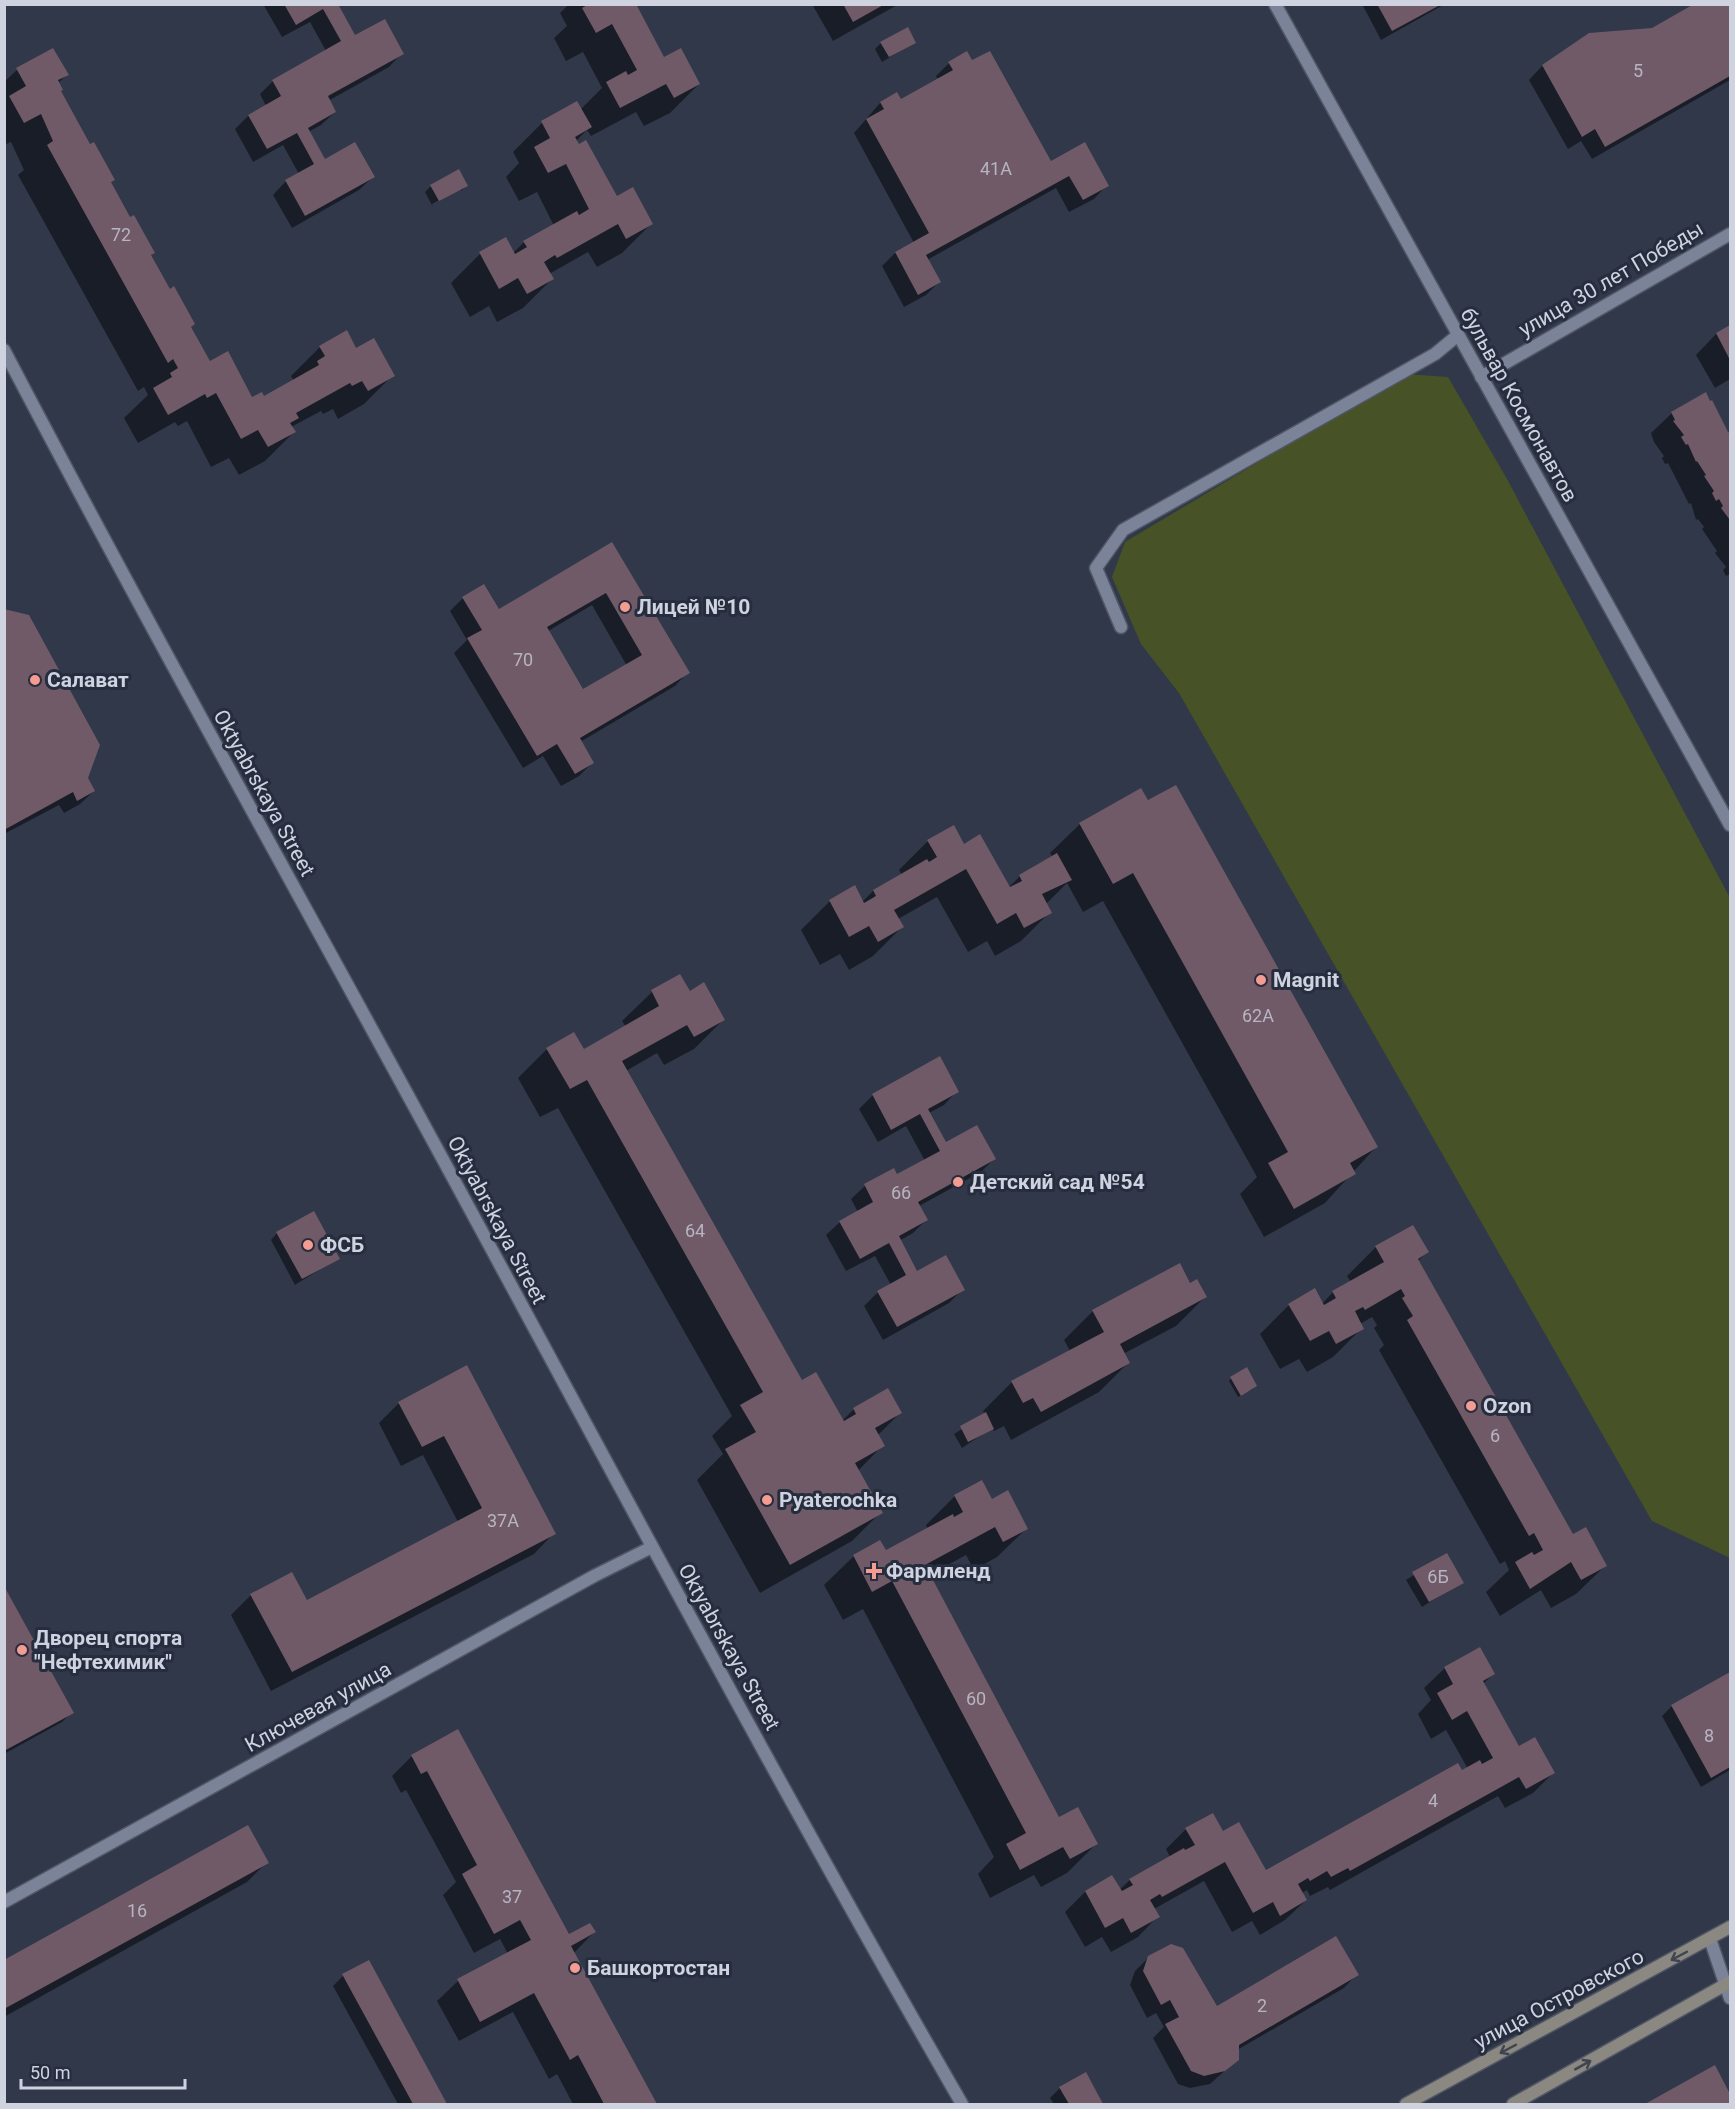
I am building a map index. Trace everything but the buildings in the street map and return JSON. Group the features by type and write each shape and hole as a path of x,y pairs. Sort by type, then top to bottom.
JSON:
{"main road":[{"name":"улица Островского","path":"1406,2104 1731,1927"},
{"path":"1513,2104 1727,1984"}],"street":[{"name":"бульвар Космонавтов","path":"1275,4 1731,825"},
{"name":"улица 30 лет Победы","path":"1481,377 1731,234"},
{"path":"1121,627 1096,568 1123,530 1435,354 1458,335"},
{"name":"Oktyabrskaya Street","path":"4,350 113,559 652,1547 870,1946 962,2104"},
{"name":"Ключевая улица","path":"4,1902 594,1576 652,1547"},
{"path":"1710,1940 1731,1998"}],"green space":[{"path":"1406,374 1448,377 1507,479 1730,898 1730,1558 1652,1521 1179,693 1141,644 1112,577 1125,542"}],"place":[{"name":"Лицей №10","path":"625,607"},
{"name":"Салават","path":"35,680"},
{"name":"Magnit","path":"1261,980"},
{"name":"Детский сад №54","path":"958,1182"},
{"name":"ФСБ","path":"308,1245"},
{"name":"Ozon","path":"1471,1406"},
{"name":"Pyaterochka","path":"767,1500"},
{"name":"Фармленд","path":"874,1571"},
{"name":"Дворец спорта \"Нефтехимик\"","path":"22,1650"},
{"name":"Башкортостан","path":"575,1968"}]}
